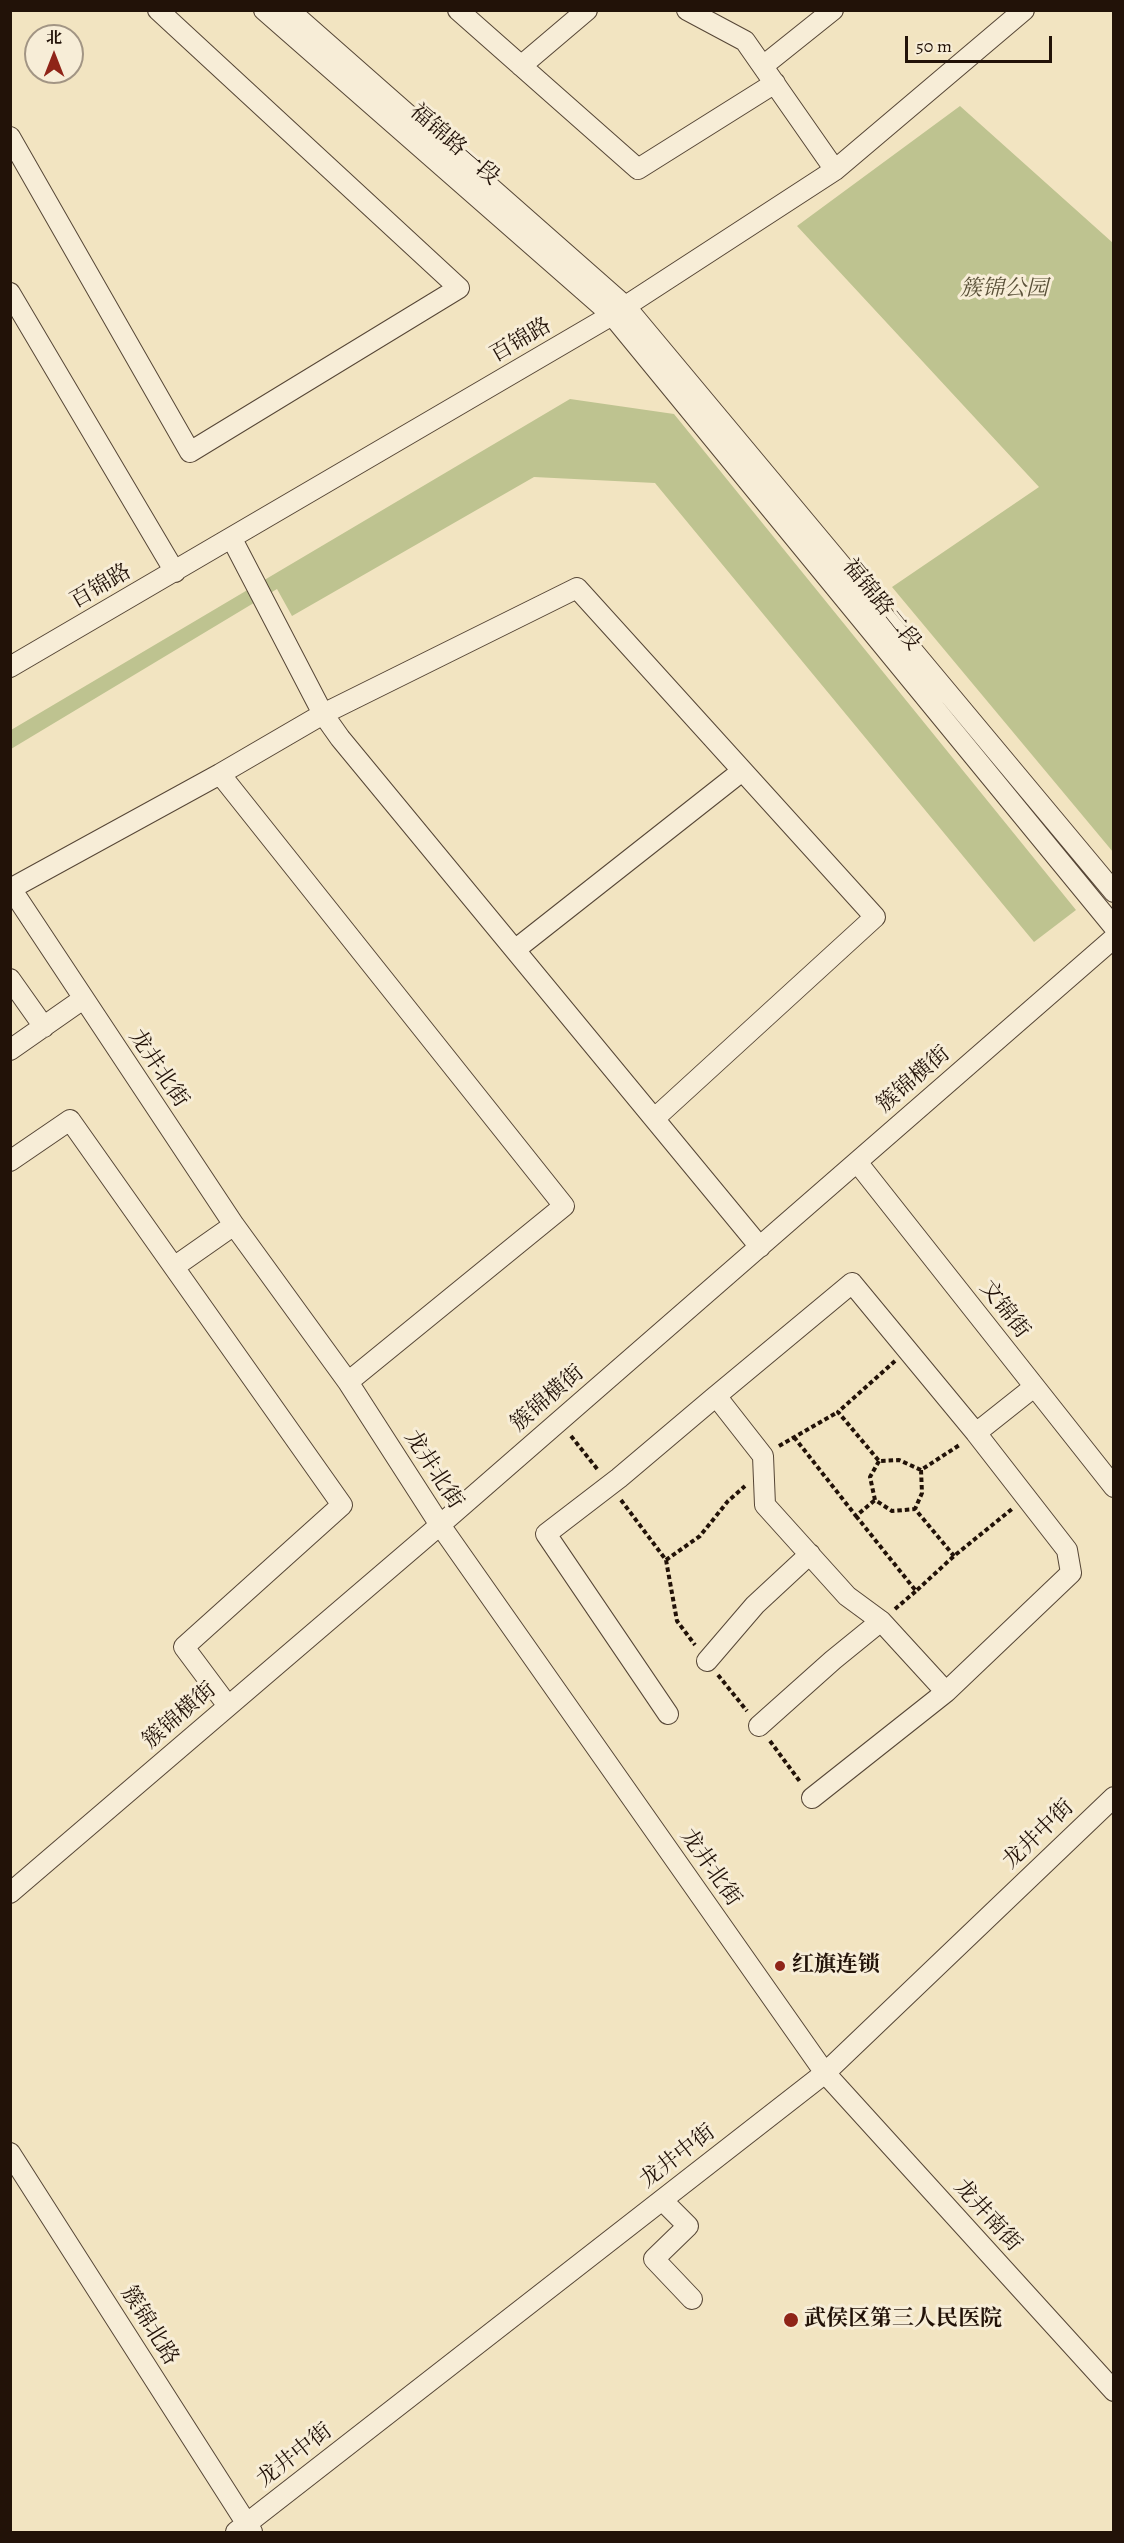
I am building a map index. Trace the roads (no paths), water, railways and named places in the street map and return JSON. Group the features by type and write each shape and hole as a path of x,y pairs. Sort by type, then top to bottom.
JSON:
{"street":[{"path":"10,137 16,161 190,452 459,288 158,10"},
{"name":"福锦路一段","path":"264,10 619,310"},
{"name":"福锦路一段","path":"289,10 619,310"},
{"path":"458,10 638,169 775,83"},
{"path":"521,66 587,10"},
{"path":"763,66 833,10"},
{"name":"百锦路","path":"10,667 619,310 835,170 1024,10"},
{"path":"701,13 745,41 835,170"},
{"path":"10,293 175,572"},
{"name":"福锦路二段","path":"619,310 1113,891"},
{"name":"福锦路二段","path":"619,310 1113,927"},
{"path":"232,538 324,714 340,738 760,1247"},
{"path":"11,887 220,774 324,714 577,588 875,917 655,1118"},
{"path":"516,949 742,771"},
{"path":"220,774 564,1206 348,1382"},
{"name":"龙井北街","path":"11,887 234,1225 348,1382 440,1525 825,2073"},
{"name":"簇锦横街","path":"10,1893 440,1525 1113,938"},
{"path":"10,979 44,1027"},
{"path":"10,1050 83,999"},
{"path":"10,1161 70,1120 342,1505 184,1647 228,1707"},
{"name":"文锦街","path":"857,1162 1113,1487"},
{"path":"174,1267 234,1225"},
{"path":"668,1714 546,1534 609,1486 852,1283 976,1433 1067,1550 1071,1573 946,1692 812,1798"},
{"path":"976,1433 1034,1387"},
{"path":"716,1396 763,1462 765,1505 847,1596 881,1622 946,1692"},
{"path":"707,1660 755,1605 810,1554"},
{"path":"759,1726 833,1660 881,1622"},
{"name":"龙井中街","path":"245,2530 825,2073 1113,1797"},
{"name":"龙井南街","path":"825,2073 1113,2391"},
{"name":"簇锦北路","path":"10,2153 245,2530"},
{"path":"662,2200 688,2226 654,2259 692,2300"}],"place":[{"name":"红旗连锁","path":"780,1966"},
{"name":"武侯区第三人民医院","path":"791,2320"}],"park label":[{"name":"簇锦公园","path":"1004,290"}]}
